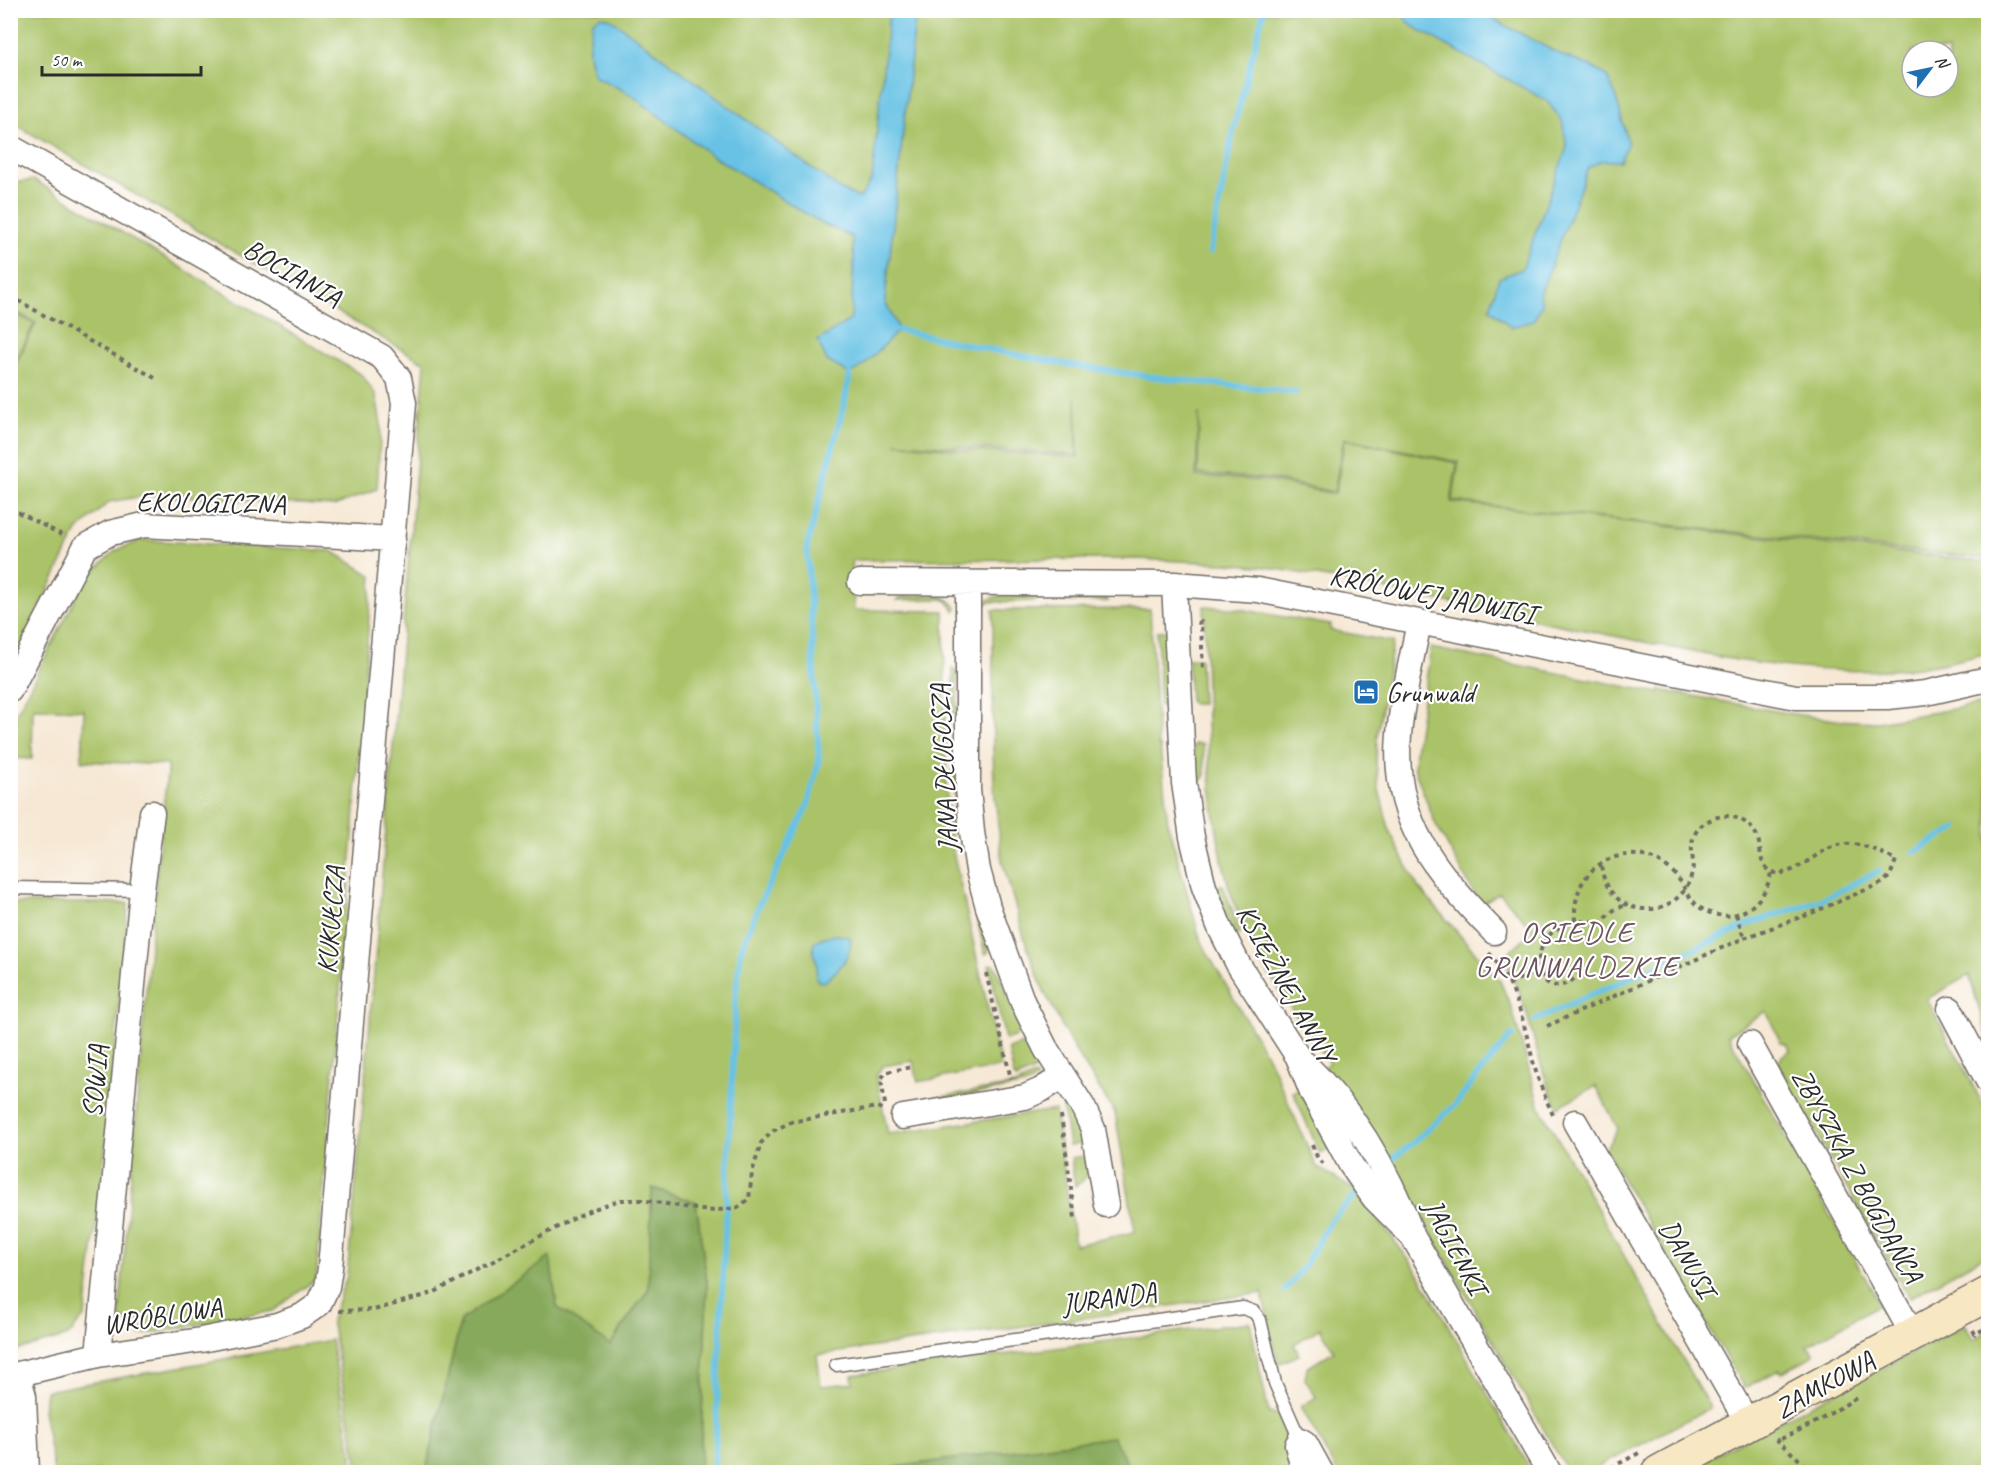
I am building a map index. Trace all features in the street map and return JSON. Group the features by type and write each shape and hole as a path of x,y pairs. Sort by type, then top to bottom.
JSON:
{"street":[{"name":"BOCIANIA","path":"10,147 382,357 399,378 404,403 393,539"},
{"name":"EKOLOGICZNA","path":"85,547 110,533 144,525 393,539"},
{"name":"KUKUŁCZA","path":"319,1304 327,1287 330,1268 393,539"},
{"path":"10,690 85,547"},
{"name":"KRÓLOWEJ JADWIGI","path":"860,582 1174,584 1258,590 1796,698 1888,697 1926,693 1989,679"},
{"name":"JANA DŁUGOSZA","path":"968,583 968,789 978,870 998,938 1023,1003 1063,1076 1083,1107 1093,1129 1106,1205"},
{"name":"KSIĘŻNEJ ANNY","path":"1174,584 1185,783 1192,837 1204,887 1238,964 1298,1058"},
{"path":"1419,622 1398,736 1405,803 1417,833 1435,867 1490,941"},
{"name":"SOWIA","path":"98,1355 142,890 152,813"},
{"path":"1950,1009 1989,1081"},
{"name":"ZBYSZKA Z BOGDAŃCA","path":"1750,1044 1913,1335"},
{"name":"JAGIENKI","path":"1298,1058 1326,1084 1372,1149 1404,1211 1413,1237 1549,1473"},
{"path":"895,1114 1025,1097 1063,1076"},
{"name":"DANUSI","path":"1565,1120 1749,1425"},
{"name":"ZAMKOWA","path":"1659,1473 1989,1294"},
{"name":"WRÓBLOWA","path":"14,1376 98,1355 201,1340 277,1325 302,1316 319,1304"},
{"path":"14,1376 24,1396 27,1473"},
{"name":"JURANDA","path":"1304,1473 1298,1444 1300,1440 1305,1443 1321,1473"}],"lane":[{"path":"10,888 142,890"},
{"name":"JURANDA","path":"836,1365 1243,1308 1254,1312 1260,1320 1275,1383 1300,1440"}],"path":[{"path":"10,296 155,378"},
{"path":"10,508 85,547"},
{"path":"1176,624 1201,622 1203,676"},
{"path":"1547,1026 1744,936 1809,914 1882,883 1890,876 1896,860 1859,845 1846,843 1834,845 1822,851 1790,871 1781,874 1771,872 1764,866 1760,856 1759,840 1748,823 1730,816 1720,816 1703,824 1696,832 1691,850 1692,871 1685,891 1677,899 1658,908 1636,908 1627,905 1610,891 1605,882 1601,863"},
{"path":"1575,921 1576,898 1580,888 1601,863 1622,855 1644,856 1665,864 1680,880 1685,891 1699,907 1719,915 1736,914 1750,908 1758,901 1769,883 1771,872"},
{"path":"1581,973 1569,982 1555,986 1545,981 1538,971 1541,949 1547,939 1564,924 1587,920 1602,923 1616,908 1627,905"},
{"path":"1736,914 1744,936"},
{"path":"1490,941 1518,1005 1542,1092 1565,1120"},
{"path":"1509,983 1538,971"},
{"path":"319,1304 333,1311 374,1310 433,1293 586,1212 619,1200 642,1200 708,1211 737,1208 748,1199 752,1173 761,1143 773,1131 791,1122 877,1107 895,1114"},
{"path":"1309,1137 1318,1159 1323,1164"},
{"path":"1749,1425 1779,1440 1813,1473"}],"green space":[{"path":"11,11 1988,11 1988,559 1452,501 1459,462 1344,438 1334,492 1270,479 1198,474 1199,413 1196,476 1270,481 1335,494 1345,439 1457,463 1451,502 1988,562 1988,653 1937,665 1894,670 1816,669 1713,656 1266,567 1136,559 852,560 854,610 944,611 946,789 951,842 1001,1067 918,1082 913,1061 883,1066 876,1075 888,1134 1055,1110 1075,1245 1135,1232 1115,1113 1071,1044 1042,987 1026,944 1002,860 994,788 993,610 1150,609 1158,746 1160,746 1168,824 1199,935 1271,1063 1316,1166 1353,1189 1355,1188 1417,1271 1532,1472 1337,1472 1301,1407 1316,1397 1305,1379 1307,1368 1334,1351 1320,1328 1294,1344 1299,1355 1278,1364 1262,1293 817,1355 821,1386 853,1383 852,1375 1250,1322 1269,1414 1280,1413 1293,1472 1132,1472 1113,1437 860,1472 700,1472 707,1282 696,1202 652,1188 648,1290 610,1345 557,1307 549,1258 461,1320 426,1471 359,1472 331,1320 347,1276 425,363 11,122","holes":["1076,397 1078,457 963,450 895,443 1077,455"]},
{"path":"34,180 362,375 376,395 381,424 377,489 334,506 150,495 109,502 77,531 11,666 11,374 36,323 11,309 11,183"},
{"path":"11,311 34,324 11,371"},
{"path":"141,540 332,551 372,576 316,1279 273,1311 141,1335 119,1316 168,765 82,761 84,710 33,708 32,759 11,758 11,724 85,580 115,551"},
{"path":"903,596 940,596 952,603 957,609 955,611 947,601 942,599 897,600"},
{"path":"998,596 1032,596 1036,599 1034,601 991,602 987,603 981,611 979,610 985,601"},
{"path":"1064,596 1105,596 1108,601 1061,602"},
{"path":"1204,606 1239,609 1331,625 1330,630 1393,642 1377,736 1376,763 1379,790 1390,832 1418,887 1500,981 1512,1009 1539,1105 1710,1408 1589,1472 1568,1472 1394,1168 1324,1067 1329,1063 1270,976 1245,929 1227,880 1214,813 1208,744"},
{"path":"1157,631 1167,631 1171,702 1167,706 1160,706"},
{"path":"1431,648 1659,693 1660,690 1836,720 1878,722 1988,703 1988,1039 1969,975 1927,999 1988,1114 1988,1254 1909,1298 1778,1064 1782,1056 1790,1050 1787,1044 1781,1043 1766,1011 1728,1035 1880,1304 1808,1345 1814,1355 1781,1373 1779,1370 1744,1388 1605,1149 1618,1129 1596,1086 1558,1107 1551,1092 1523,1001 1503,958 1533,930 1500,893 1480,904 1435,823 1414,768"},
{"path":"1191,658 1200,658 1202,704 1190,702 1188,662"},
{"path":"953,669 957,671 957,712 953,714"},
{"path":"953,741 957,743 961,820 958,824 954,793"},
{"path":"1195,744 1203,744 1205,775 1200,782 1196,779 1193,747"},
{"path":"1223,885 1241,934 1237,935 1233,932 1217,889"},
{"path":"11,903 128,903 106,1143 85,1316 68,1336 11,1352"},
{"path":"975,908 990,949 985,954"},
{"path":"993,964 1023,1031 1022,1034 1005,1040 989,965"},
{"path":"1026,1043 1036,1053 1041,1067 1016,1079 1008,1049"},
{"path":"1034,1076 1037,1078 1030,1084 933,1102 927,1099 1015,1085"},
{"path":"1300,1089 1331,1149 1320,1154 1293,1092"},
{"path":"1062,1100 1077,1119 1083,1143 1069,1146"},
{"path":"1086,1156 1087,1174 1075,1186 1071,1158"},
{"path":"652,1188 696,1202 707,1282 700,1472 422,1472 426,1471 461,1320 550,1257 557,1307 610,1345 648,1290"},
{"path":"1966,1325 1973,1339 1988,1331 1988,1472 1681,1472"},
{"path":"331,1340 355,1472 54,1472 43,1410 46,1391"},
{"path":"10,1391 15,1397 16,1472 11,1472"},
{"path":"1113,1437 1132,1472 860,1472"}],"water":[{"path":"889,11 916,11 885,301 899,330 864,365 850,374 827,361 818,341 851,319 854,259 852,237 821,223 711,155 630,94 595,76 590,61 589,43 593,21 601,16 611,19 841,190 860,198 872,179"},
{"path":"1399,11 1482,11 1563,56 1590,66 1607,76 1615,94 1628,142 1620,161 1600,161 1588,168 1540,294 1542,305 1533,321 1511,327 1490,309 1499,278 1522,269 1567,147 1562,121 1547,101 1412,26"},
{"path":"835,935 850,938 851,944 847,957 834,974 824,982 818,981 814,943 821,938"}],"waterway":[{"path":"1210,252 1234,127 1264,10"},
{"path":"899,330 1083,367 1296,392"},
{"path":"714,1472 736,991 741,950 759,905 807,808 819,761 807,546 850,374"},
{"path":"1914,852 1957,828"},
{"path":"1535,1020 1754,922 1821,900 1879,871"},
{"path":"1391,1160 1457,1103 1512,1035"},
{"path":"1285,1290 1305,1265 1331,1220 1358,1193"}],"place":[{"name":"Grunwald","path":"1366,692"}],"district":[{"name":"OSIEDLE GRUNWALDZKIE","path":"1577,949"}]}
